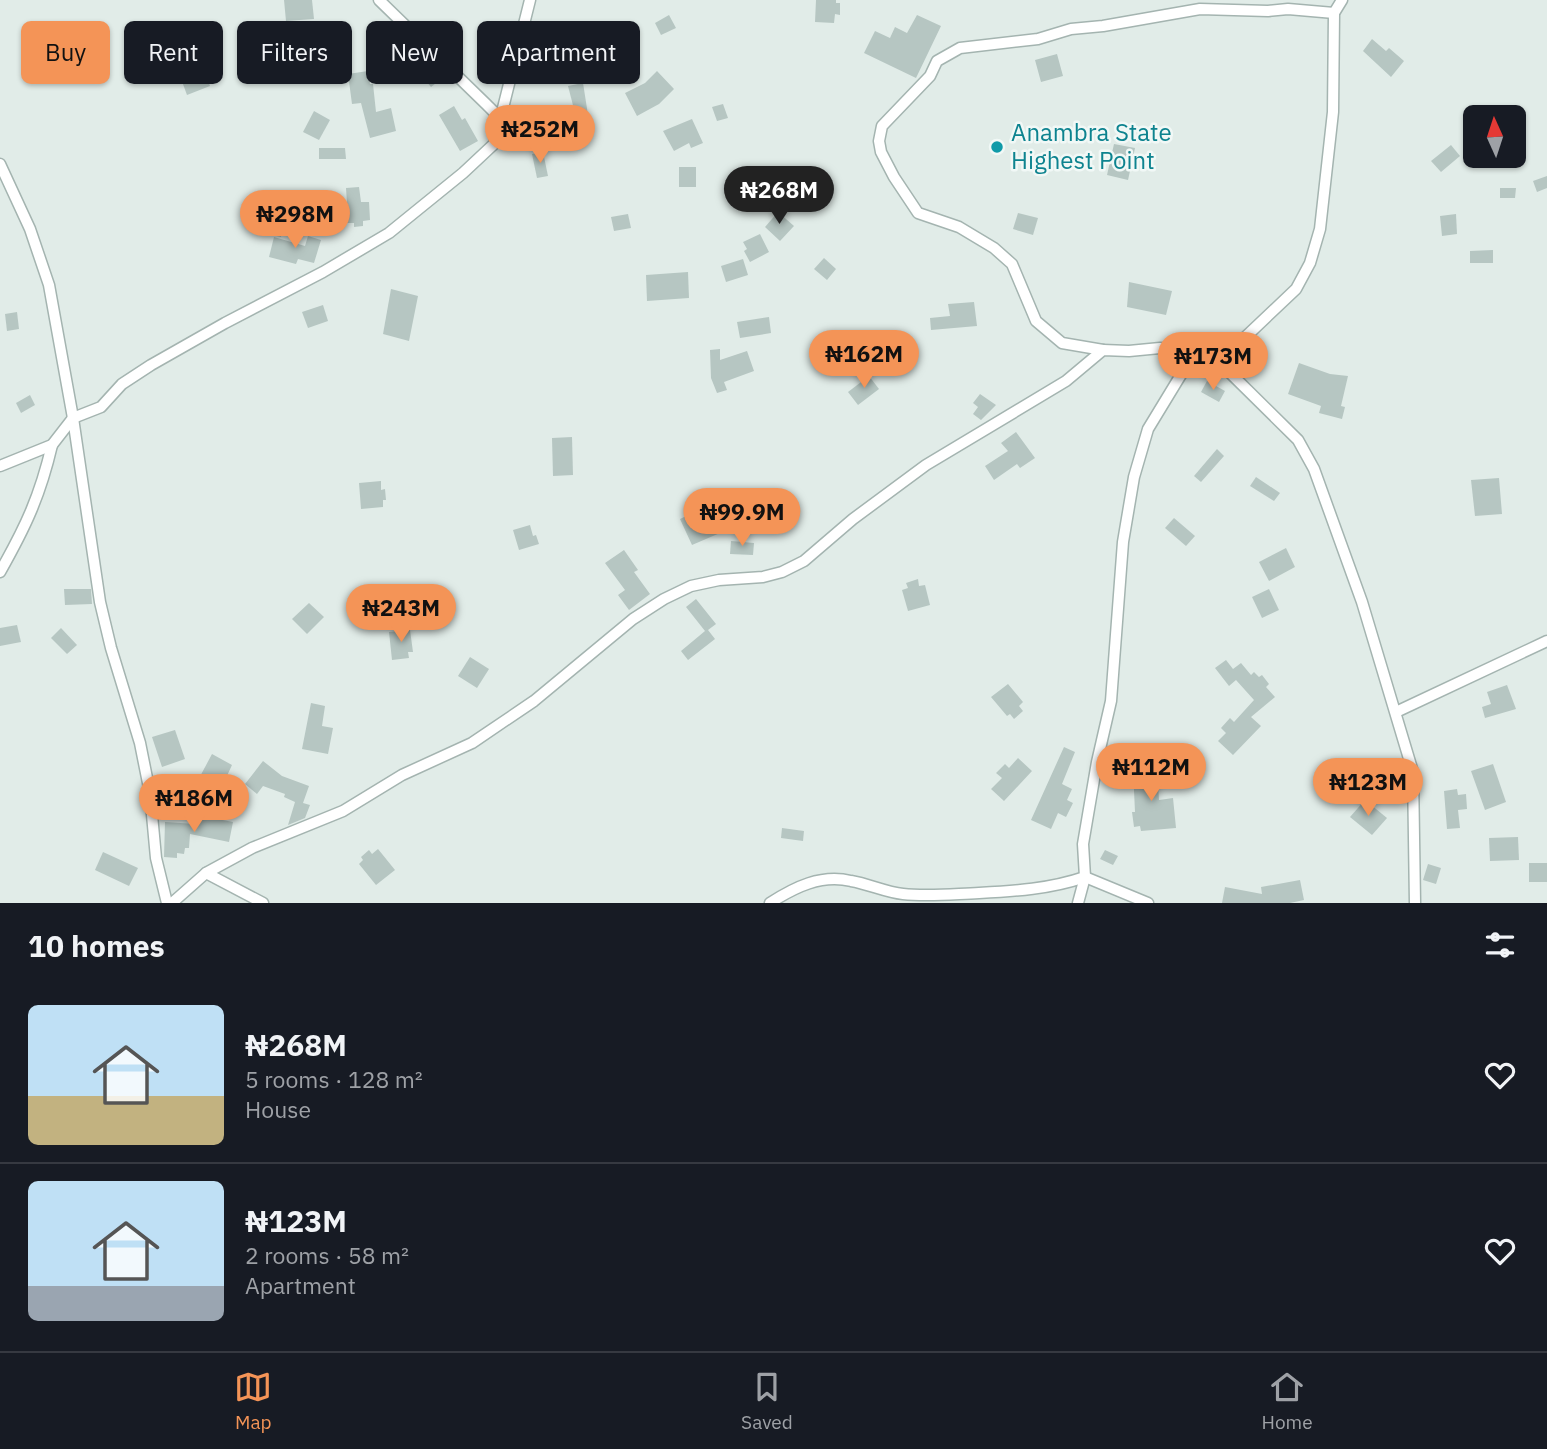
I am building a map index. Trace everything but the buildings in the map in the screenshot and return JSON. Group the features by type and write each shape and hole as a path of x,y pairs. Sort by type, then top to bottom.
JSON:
{"street":[{"path":"379,0 495,113 500,123"},
{"path":"0,572 24,530 41,489 52,445 72,418 101,407 122,384 151,365 389,233 494,144 530,0"},
{"path":"1219,362 1296,289 1310,263 1320,229 1333,112 1334,13 1342,0"},
{"path":"1078,903 1085,877 1083,844 1111,701 1123,541 1134,477 1148,429 1193,355 1197,354 1160,348 1102,350 1062,343 1036,321 1012,264 960,227 918,213 901,190 881,152 879,141 883,126 930,76 937,61 960,48 1038,40 1071,29 1200,9 1288,9 1334,13"},
{"path":"0,164 30,229 49,285 100,602 140,743 150,793 156,858 170,903 206,873 252,848 343,811 402,775 472,743 534,701 633,619 664,599 691,586 719,580 763,577 782,572 804,561 853,519 916,472 1066,381 1102,350"},
{"path":"1193,355 1219,362 1298,440 1314,469 1362,602 1413,772 1415,903"},
{"path":"0,466 52,445"},
{"path":"1396,712 1547,641"},
{"path":"206,873 263,903"},
{"path":"770,903 800,887 828,878 902,894 935,896 1060,886 1085,877 1148,903"}],"place":[{"name":"Anambra State Highest Point","path":"997,147"}]}
